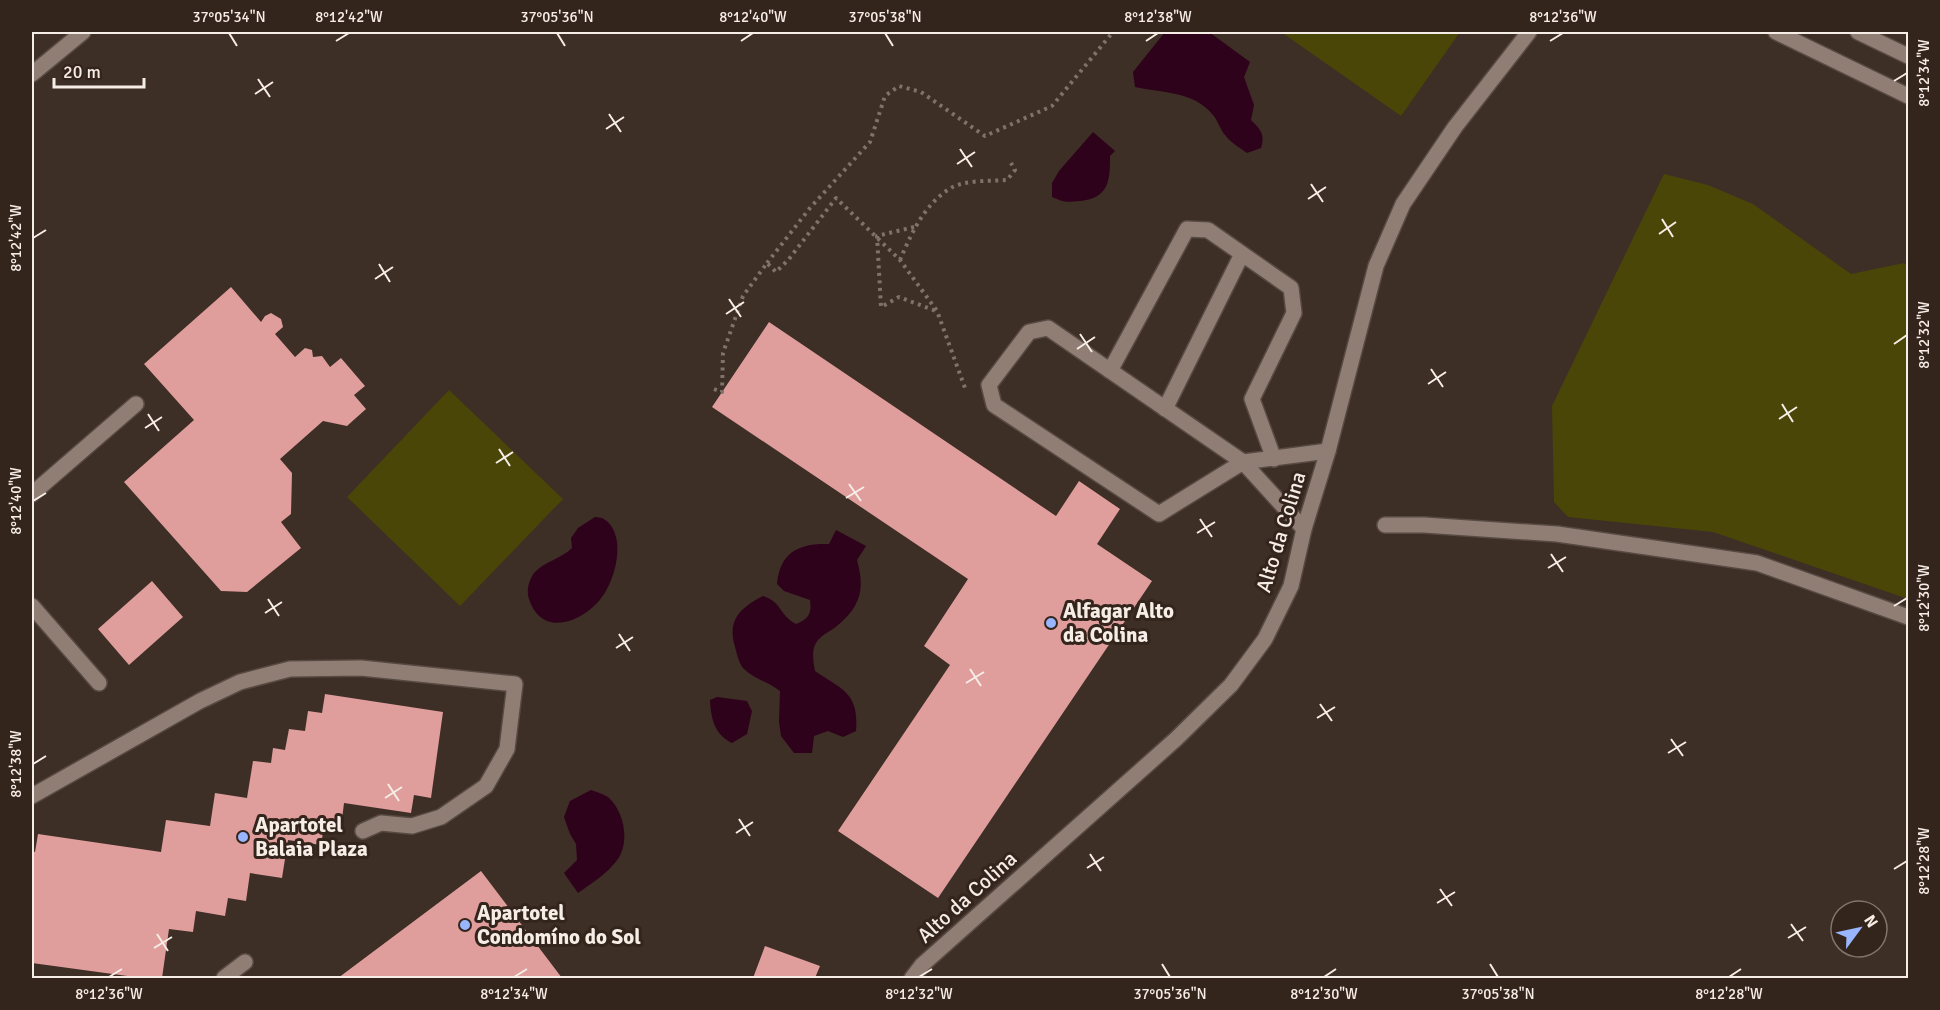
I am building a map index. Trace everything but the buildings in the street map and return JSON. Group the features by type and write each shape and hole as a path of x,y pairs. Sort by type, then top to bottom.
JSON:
{"street":[{"path":"32,74 83,32"},
{"name":"Alto da Colina","path":"912,978 922,965 1176,739 1231,685 1265,639 1291,586 1304,529 1328,451 1376,266 1403,204 1455,127 1529,32"},
{"path":"1776,32 1908,96"},
{"path":"1858,32 1908,56"},
{"path":"1110,371 1187,229 1208,230 1291,288 1294,312 1252,399 1274,459"},
{"path":"1165,408 1242,254"},
{"path":"1304,529 1243,462 1048,328 1029,332 989,385 994,405 1159,514 1243,462 1328,451"},
{"path":"32,494 136,404"},
{"path":"1385,525 1424,525 1557,534 1757,563 1908,617"},
{"path":"32,606 99,683"},
{"path":"32,796 200,701 240,682 290,669 361,668 515,684 507,749 486,786 441,817 412,826 381,823 363,831"},
{"path":"224,978 245,962"}],"path":[{"path":"714,389 722,392 723,353 743,296 810,208 870,142 885,96 899,86 921,92 985,136 1052,106 1113,32"},
{"path":"900,260 914,227 934,203 951,188 977,182 1007,180 1015,170 1011,163"},
{"path":"767,263 776,272 789,259 836,198 900,260 937,311 965,389"},
{"path":"877,236 914,227"},
{"path":"877,236 881,307 899,297 937,311"}],"shaded area":[{"path":"1165,32 1209,32 1250,62 1244,77 1254,105 1251,120 1262,136 1261,148 1247,153 1238,147 1225,135 1213,115 1197,101 1177,94 1135,87 1133,72"},
{"path":"1281,32 1460,32 1401,116"},
{"path":"1093,132 1115,151 1110,156 1106,187 1097,196 1080,201 1066,202 1052,197 1052,183 1059,171"},
{"path":"1664,174 1708,185 1753,204 1851,274 1904,263 1908,266 1908,599 1713,532 1568,517 1554,502 1552,406"},
{"path":"449,390 563,499 460,606 347,497"},
{"path":"595,517 609,523 617,545 614,571 603,596 590,610 571,620 560,623 542,618 535,611 528,596 528,586 532,576 543,566 572,548 571,538 578,528"},
{"path":"836,530 866,546 857,560 861,588 856,604 845,619 818,640 813,651 813,659 815,671 841,688 852,700 855,708 856,731 843,737 828,731 814,736 812,753 794,753 781,736 780,691 742,667 733,638 734,622 742,610 763,596 774,602 786,617 796,624 807,618 810,612 810,600 784,591 777,584 779,573 782,564 793,552 809,545 829,544"},
{"path":"717,697 747,701 752,711 747,734 732,743 717,730 711,713 710,700"},
{"path":"591,790 608,797 614,803 624,826 624,844 614,864 578,893 564,873 577,860 576,844 564,817 570,801"}],"place":[{"name":"Alfagar Alto da Colina","path":"1051,623"},
{"name":"Apartotel Balaia Plaza","path":"243,837"},
{"name":"Apartotel Condomíno do Sol","path":"465,925"}]}
